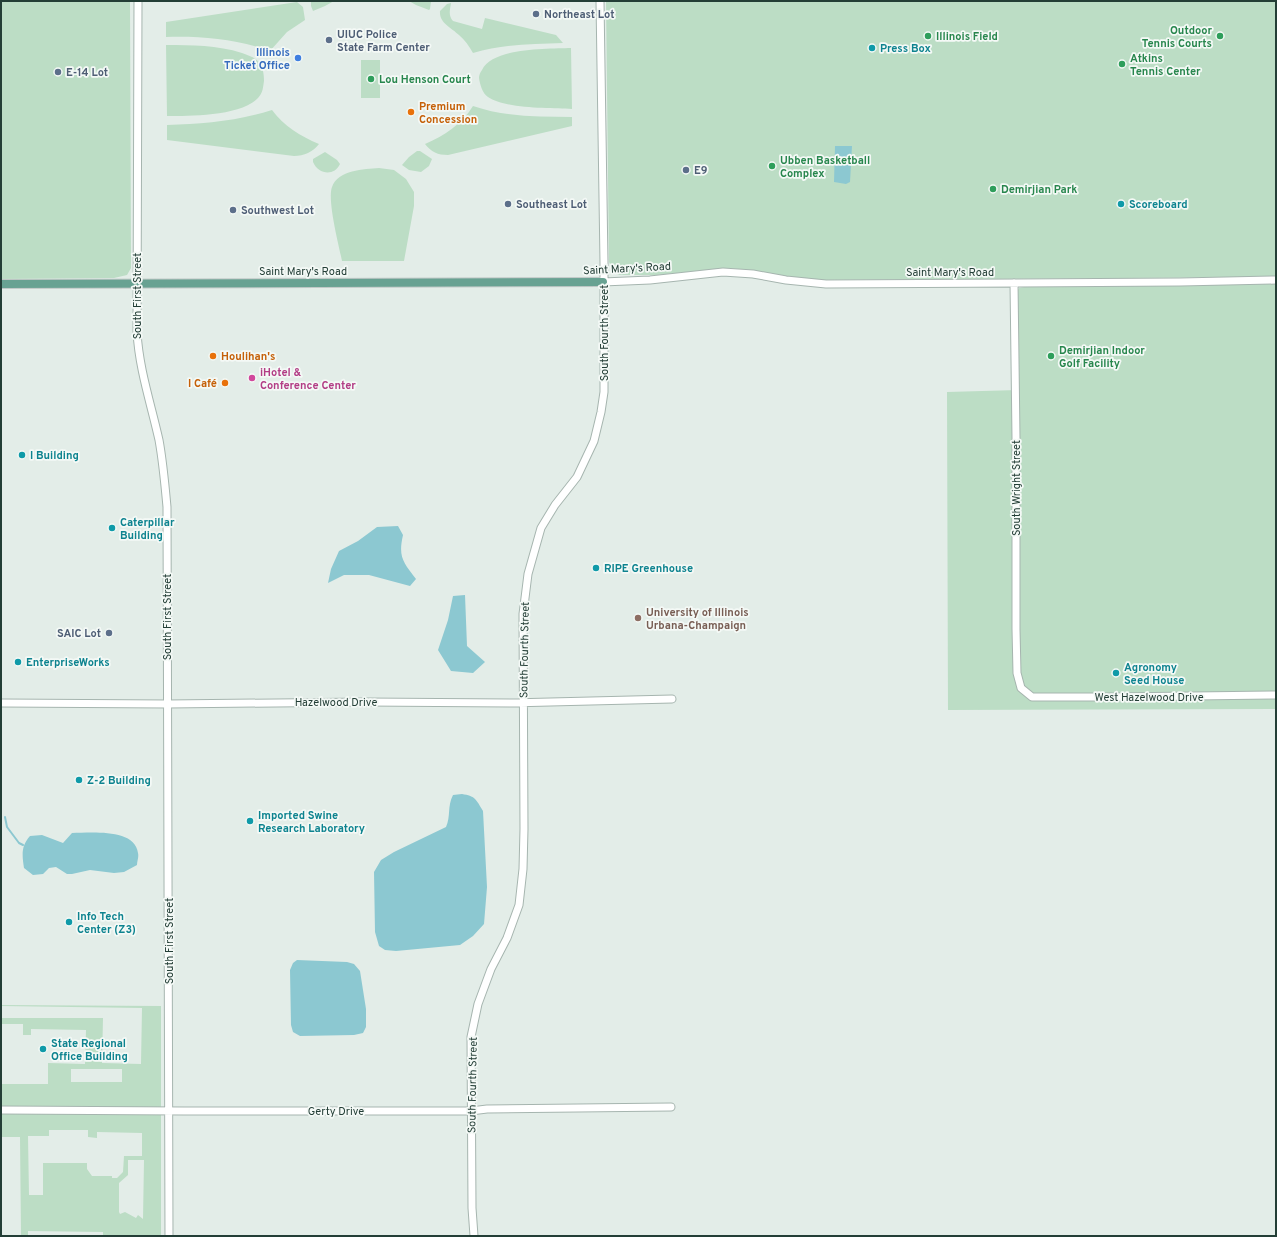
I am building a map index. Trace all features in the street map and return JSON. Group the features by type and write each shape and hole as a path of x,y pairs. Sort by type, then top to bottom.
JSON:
{"main road":[{"name":"Saint Mary's Road","path":"1,284 603,282"}],"street":[{"name":"South First Street","path":"138,1 138,203 136,283 138,345 145,385 159,441 167,507 170,1111 169,1236"},
{"name":"South Fourth Street","path":"474,1236 472,1208 471,1037 478,1004 490,969 507,938 519,905 523,869 524,829 523,614 528,574 540,528 555,505 577,477 594,441 604,392 600,1"},
{"name":"Saint Mary's Road","path":"603,282 650,280 722,272 753,274 786,280 826,284 1276,280"},
{"name":"South Wright Street","path":"1014,283 1016,629 1018,681 1023,692"},
{"name":"West Hazelwood Drive","path":"1023,692 1032,697 1114,698 1276,695"},
{"name":"Hazelwood Drive","path":"1,704 524,702 560,700 672,699"},
{"name":"Gerty Drive","path":"1,1110 471,1111 487,1109 671,1107"}],"green space":[{"path":"1,1 130,1 131,268 127,275 114,278 1,279"},
{"path":"311,1 334,1 313,11"},
{"path":"409,1 431,1 430,9 429,10"},
{"path":"606,1 1276,1 1276,277 819,280 799,279 752,270 725,268 657,275 620,275 614,273 609,262"},
{"path":"297,2 303,7 305,20 287,32 270,51 219,39 166,37 166,22"},
{"path":"451,3 450,15 453,21 482,29 485,18 556,35 563,43 506,46 473,53 463,39 441,19 440,11 447,4"},
{"path":"166,45 195,45 214,47 233,50 252,57 260,63 263,70 264,81 261,94 250,104 228,112 189,116 167,116"},
{"path":"571,48 572,109 528,107 505,104 488,97 483,91 479,80 480,74 488,62 497,57 509,53 536,49"},
{"name":"Lou Henson Court","path":"361,60 380,60 380,98 361,98"},
{"path":"473,106 485,110 510,114 572,117 572,126 448,155 435,152 427,147 425,144 452,129 464,118"},
{"path":"272,110 293,130 305,138 319,144 308,153 294,156 167,140 167,125 220,121 246,117"},
{"path":"417,151 420,151 432,159 429,166 421,172 409,170 402,165"},
{"path":"325,152 337,160 340,164 334,171 322,171 315,166 313,162 313,159"},
{"path":"379,168 394,170 406,179 414,192 414,206 404,261 342,261 332,212 332,187 335,181 346,174 359,170"},
{"path":"1276,284 1276,709 948,710 947,392 1019,390 1017,292 1019,288"},
{"path":"1,1006 161,1006 161,1236 103,1236 103,1232 28,1231 28,1236 21,1236 20,1137 1,1137 1,1084 48,1084 48,1063 85,1064 86,1030 31,1029 31,1035 23,1035 23,1024 1,1024 1,1018 103,1018 102,1063 141,1064 142,1008","holes":["71,1069 122,1069 122,1082 71,1082","49,1130 88,1130 88,1137 97,1138 97,1132 142,1133 142,1156 124,1156 123,1172 117,1178 112,1178 112,1176 92,1176 87,1169 87,1163 43,1163 43,1195 29,1195 28,1136 49,1136","128,1160 144,1160 143,1219 138,1215 136,1218 125,1212 120,1214 119,1212 119,1183 128,1175"]}],"water":[{"path":"835,146 852,146 850,182 846,184 834,182"},
{"path":"398,526 403,535 401,554 408,568 416,579 410,586 369,575 344,575 328,583 331,569 339,551 358,541 377,527"},
{"path":"465,595 467,646 485,662 473,673 451,671 438,650 448,620 453,596"},
{"path":"462,794 475,799 483,811 487,887 484,924 473,936 460,945 396,951 385,950 379,946 375,932 374,872 381,860 394,852 446,827 451,799 453,795"},
{"path":"72,833 111,834 129,839 135,845 138,853 137,865 124,872 114,873 90,870 67,874 56,867 49,868 43,874 33,875 24,868 23,851 25,843 30,836 42,835 63,843"},
{"path":"297,960 347,962 354,964 360,971 366,1009 366,1027 363,1033 354,1035 300,1036 293,1032 291,1025 290,970 293,963"}],"waterway":[{"path":"5,817 7,827 19,843 23,845"}],"place":[{"name":"Northeast Lot","path":"536,14"},
{"name":"Illinois Field","path":"928,36"},
{"name":"Outdoor Tennis Courts","path":"1220,36"},
{"name":"UIUC Police State Farm Center","path":"329,40"},
{"name":"Press Box","path":"872,48"},
{"name":"Illinois Ticket Office","path":"298,58"},
{"name":"Atkins Tennis Center","path":"1122,64"},
{"name":"E-14 Lot","path":"58,72"},
{"name":"Lou Henson Court","path":"371,79"},
{"name":"Premium Concession","path":"411,112"},
{"name":"Ubben Basketball Complex","path":"772,166"},
{"name":"E9","path":"686,170"},
{"name":"Demirjian Park","path":"993,189"},
{"name":"Southeast Lot","path":"508,204"},
{"name":"Scoreboard","path":"1121,204"},
{"name":"Southwest Lot","path":"233,210"},
{"name":"Houlihan's","path":"213,356"},
{"name":"Demirjian Indoor Golf Facility","path":"1051,356"},
{"name":"iHotel & Conference Center","path":"252,378"},
{"name":"I Café","path":"225,383"},
{"name":"I Building","path":"22,455"},
{"name":"Caterpillar Building","path":"112,528"},
{"name":"RIPE Greenhouse","path":"596,568"},
{"name":"University of Illinois Urbana-Champaign","path":"638,618"},
{"name":"SAIC Lot","path":"109,633"},
{"name":"EnterpriseWorks","path":"18,662"},
{"name":"Agronomy Seed House","path":"1116,673"},
{"name":"Z-2 Building","path":"79,780"},
{"name":"Imported Swine Research Laboratory","path":"250,821"},
{"name":"Info Tech Center (Z3)","path":"69,922"},
{"name":"State Regional Office Building","path":"43,1049"}]}
